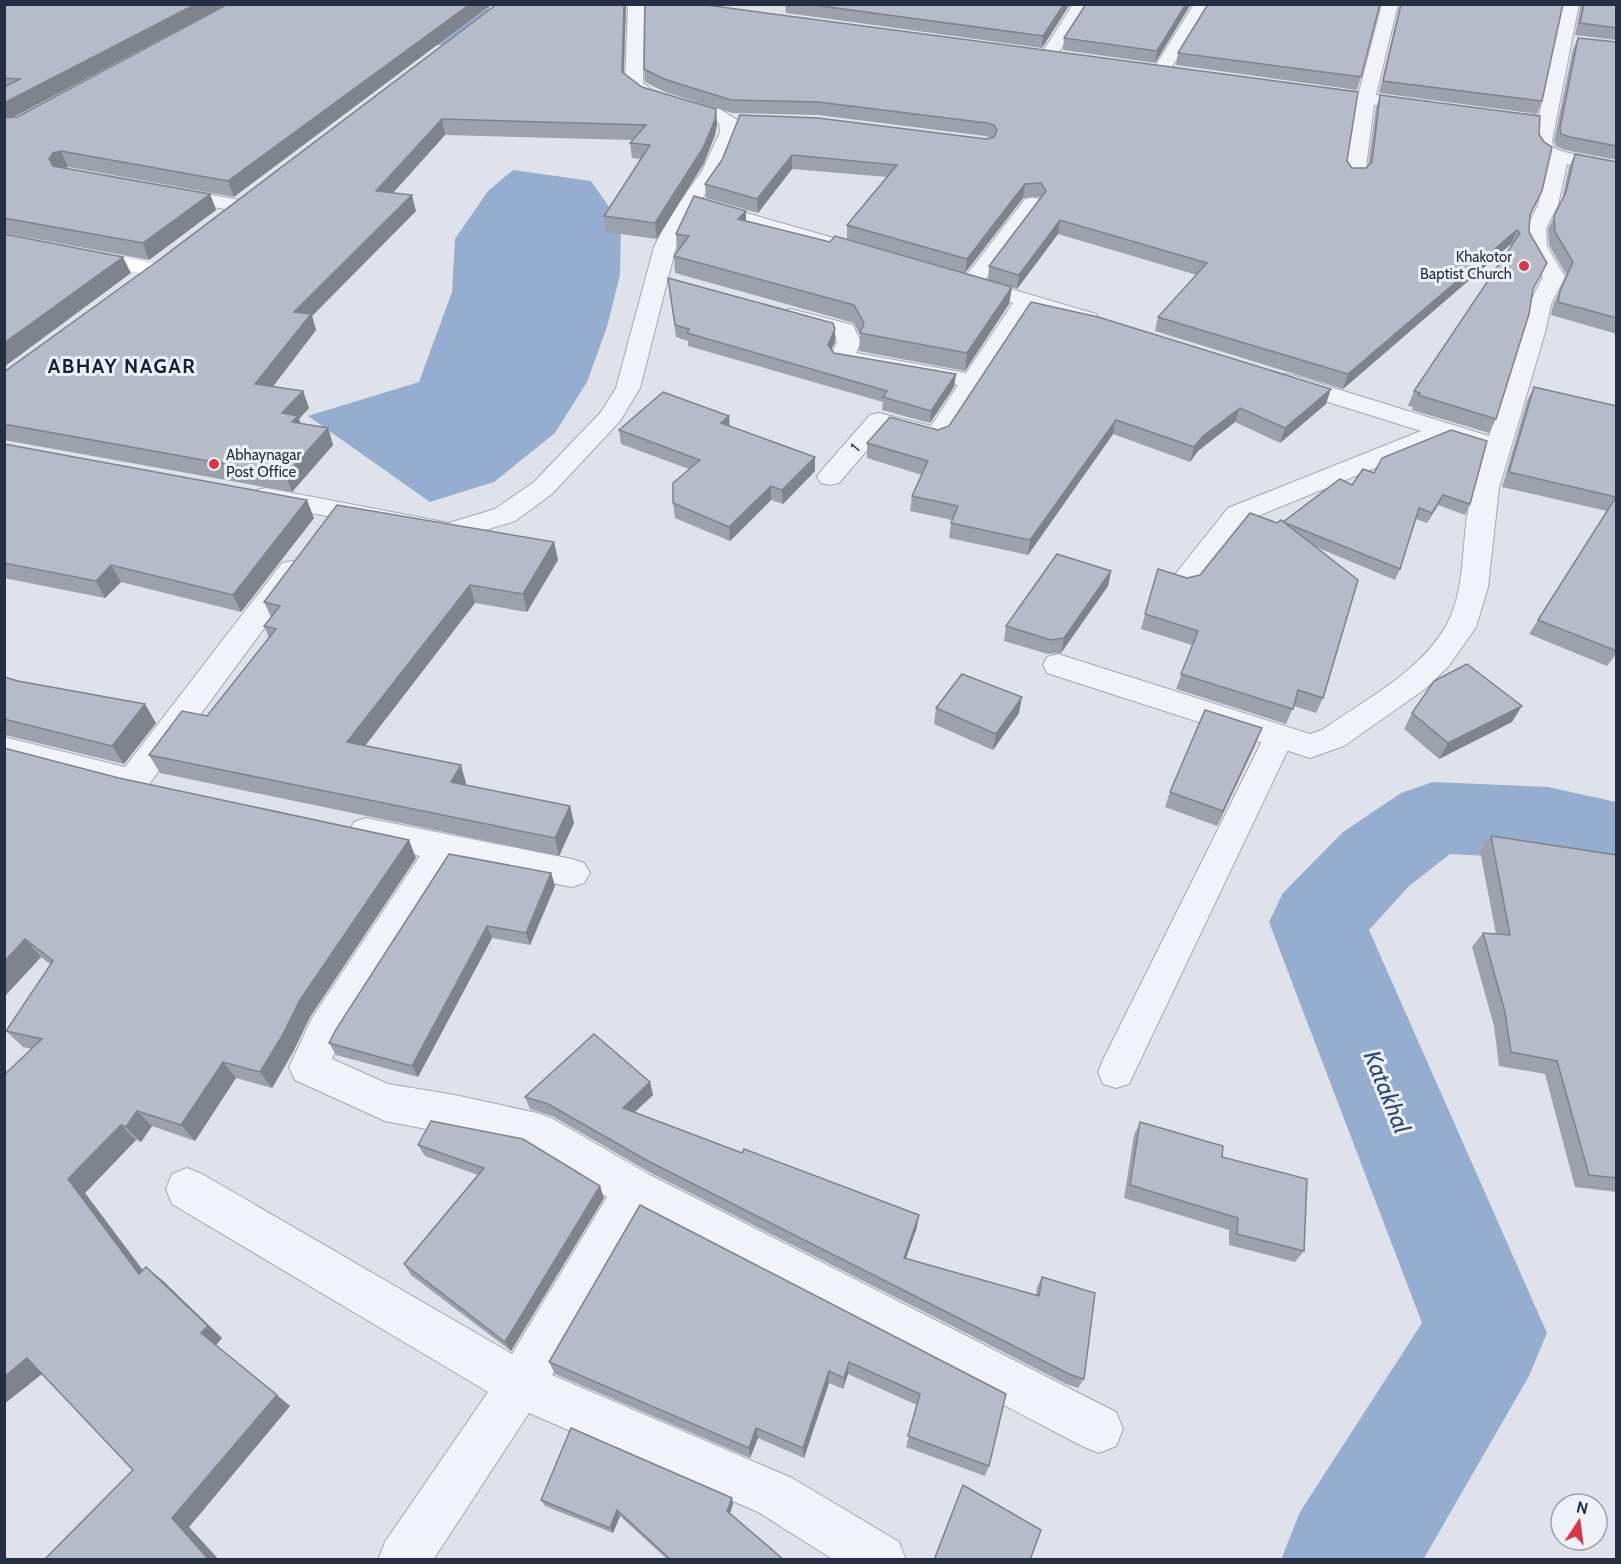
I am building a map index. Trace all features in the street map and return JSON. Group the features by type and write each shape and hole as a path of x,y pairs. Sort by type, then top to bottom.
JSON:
{"street":[{"path":"241,492 450,532 505,515 543,488 611,416 628,388 668,281 665,247 679,217 711,171 729,132 740,120 650,97 634,85 636,4"},
{"path":"1071,59 1042,56 1081,4"},
{"path":"1184,74 1155,71 1202,4"},
{"path":"1355,175 1366,99 1390,4"},
{"path":"1571,4 1543,141 1546,151 1559,157 1617,168"},
{"path":"1564,41 1585,44"},
{"path":"1298,90 1445,109"},
{"path":"1479,114 1548,123"},
{"path":"1058,665 1310,746 1333,738 1414,681 1437,659 1461,627 1474,588 1481,516 1497,446 1535,329 1540,304 1554,277 1536,246 1536,229 1548,205 1559,157"},
{"path":"148,190 240,206"},
{"path":"221,220 259,191"},
{"path":"690,202 881,258"},
{"path":"971,284 1032,203"},
{"path":"4,240 156,270"},
{"path":"131,288 175,255"},
{"path":"949,277 1114,327"},
{"path":"767,309 844,330 849,342 842,358 973,381 1026,300"},
{"path":"1270,376 1497,446"},
{"name":"1","path":"830,477 879,420 937,435 973,381"},
{"path":"1183,582 1238,514 1444,430"},
{"path":"132,782 337,510"},
{"path":"4,749 167,789"},
{"path":"340,827 572,873"},
{"path":"444,849 326,1030 309,1067 385,1102 537,1132 635,1190 1099,1429"},
{"path":"187,1190 520,1385 775,1495 881,1560"},
{"path":"403,1560 520,1385 635,1190"}],"lane":[{"path":"1116,1072 1279,736"}],"water":[{"path":"513,170 591,181 621,224 620,275 607,327 587,382 555,433 494,482 430,502 308,416 419,382 452,292 455,239 488,191"}],"building":[{"path":"4,4 196,4 4,103 4,87 20,79 4,78"},
{"path":"228,4 470,4 228,181 61,151 53,153 49,159 53,166 210,194 143,243 4,218 4,118 17,117"},
{"path":"497,4 624,4 622,72 642,87 716,109 715,120 703,148 655,223 604,216 650,145 630,143 646,125 442,119 376,191 412,195 294,312 311,314 255,384 303,391 282,413 298,416 292,422 328,428 286,475 4,424 4,372 159,260"},
{"path":"645,4 699,4 1358,92 1347,161 1352,168 1366,168 1372,162 1380,95 1540,116 1539,134 1544,142 1552,147 1542,191 1530,214 1529,232 1547,263 1533,289 1529,314 1496,419 1418,395 1420,393 1414,391 1520,233 1517,230 1348,374 1158,317 1207,263 1060,220 1019,275 989,266 1046,191 1041,183 1025,184 967,259 847,225 897,165 792,155 757,199 705,184 722,160 740,115 818,118 986,139 994,137 997,130 994,125 987,123 818,102 731,100 664,79 644,69"},
{"path":"806,4 1064,4 1043,36"},
{"path":"1086,4 1186,4 1157,51 1064,38"},
{"path":"1208,4 1380,4 1361,77 1178,53"},
{"path":"1401,4 1563,4 1542,101 1383,81"},
{"path":"1584,4 1617,4 1617,28 1580,23"},
{"path":"1578,38 1617,42 1617,146 1561,134 1560,128"},
{"path":"1575,154 1617,162 1617,318 1558,302 1560,291 1573,262 1555,232 1554,216 1566,192"},
{"path":"694,196 746,211 738,219 830,242 835,236 1012,287 967,353 860,333 864,323 854,305 674,256 689,236 676,234"},
{"path":"4,234 123,257 4,343"},
{"path":"668,278 833,323 835,329 828,345 834,353 956,374 931,411 883,397 887,391 687,333 689,329 675,325"},
{"path":"1031,302 1098,317 1331,389 1285,428 1240,408 1203,436 1194,447 1116,420 1030,540 951,523 958,506 912,496 928,461 867,443 890,417 938,430 949,426"},
{"path":"1534,387 1617,406 1617,651 1538,620 1616,497 1509,472"},
{"path":"663,392 729,416 721,423 815,457 782,490 771,486 729,527 673,503 673,483 700,460 619,430"},
{"path":"1451,430 1487,441 1470,504 1443,495 1432,513 1419,508 1400,569 1283,522 1340,479 1352,485 1363,469 1374,473 1382,458"},
{"path":"4,444 307,500 233,595 111,565 96,581 4,563"},
{"path":"337,505 554,542 523,594 470,585 347,742 461,765 451,782 570,806 555,838 149,755 182,711 207,716 276,629 264,626 280,606 264,602"},
{"path":"1250,513 1277,523 1281,520 1358,580 1323,698 1298,690 1293,709 1181,674 1198,631 1145,614 1158,569 1187,578 1200,575"},
{"path":"1057,554 1111,571 1064,638 1051,640 1006,626"},
{"path":"1467,664 1522,706 1448,743 1412,713 1434,681"},
{"path":"962,674 1022,697 996,734 936,708"},
{"path":"4,677 145,704 112,746 4,719"},
{"path":"1205,710 1262,728 1223,811 1170,792"},
{"path":"4,748 119,778 409,840 300,1000 260,1072 223,1062 181,1125 137,1111 126,1127 121,1125 68,1179 139,1274 146,1267 208,1326 201,1333 277,1395 172,1518 209,1560 44,1560 133,1470 27,1358 4,1377 4,1075 42,1039 6,1031 53,961 25,939 4,962"},
{"path":"1491,836 1617,855 1617,1178 1589,1175 1557,1061 1511,1052 1505,1012 1483,933 1510,935"},
{"path":"449,854 551,873 526,933 487,926 412,1066 329,1043 335,1031"},
{"path":"594,1034 650,1082 623,1108 742,1153 744,1149 919,1215 904,1258 1039,1296 1042,1277 1095,1293 1084,1379 1071,1375 648,1161 548,1104 525,1097"},
{"path":"431,1121 523,1139 600,1186 505,1342 404,1264 484,1168 418,1145"},
{"path":"1140,1122 1223,1146 1222,1157 1307,1179 1304,1251 1237,1234 1238,1218 1130,1185"},
{"path":"640,1205 1006,1394 989,1466 908,1436 920,1394 849,1362 844,1378 829,1371 803,1448 756,1428 749,1448 549,1362"},
{"path":"571,1428 732,1498 727,1511 784,1560 671,1560 617,1510 610,1528 541,1500"},
{"path":"963,1485 1041,1530 1030,1560 934,1560"}],"waterway":[{"path":"438,43 478,18 489,4"},
{"name":"Katakhal","path":"1348,1560 1486,1333 1317,922 1376,859 1433,818 1548,823 1616,838"}],"place":[{"name":"Khakotor Baptist Church","path":"1524,266"},
{"name":"Abhaynagar Post Office","path":"214,464"}],"district":[{"name":"ABHAY NAGAR","path":"122,366"}]}
